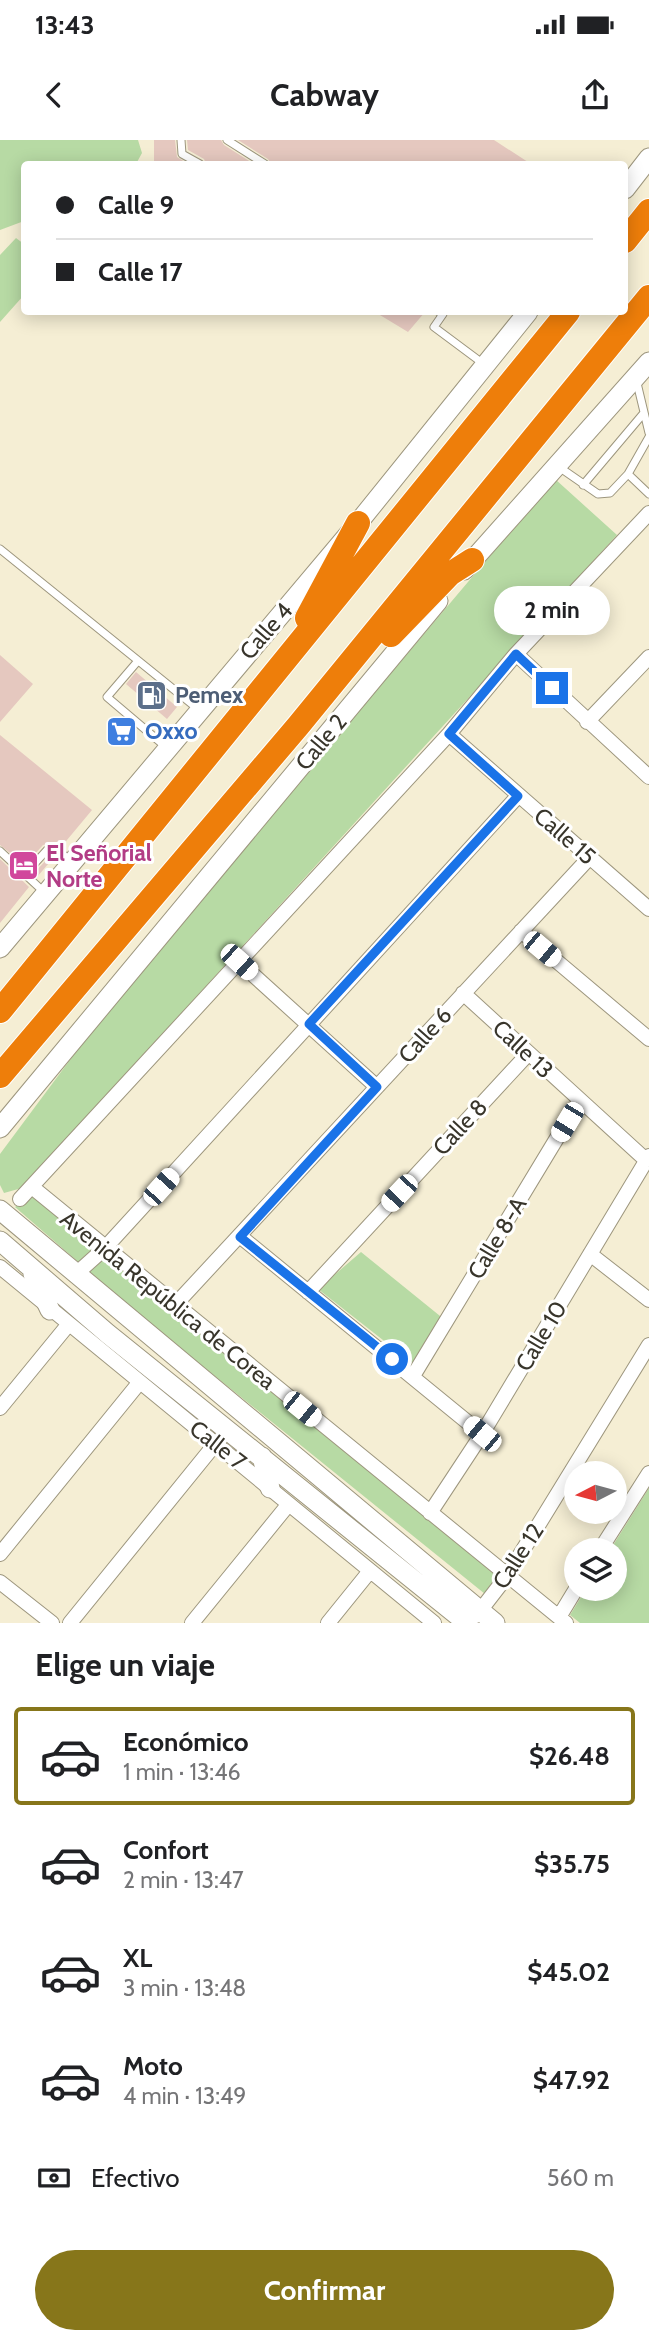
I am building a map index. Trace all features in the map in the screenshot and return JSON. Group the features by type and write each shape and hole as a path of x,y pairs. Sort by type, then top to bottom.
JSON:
{"highway":[{"path":"628,237 649,211"},
{"path":"0,1076 298,726 649,297"},
{"path":"0,1011 566,315"},
{"path":"281,667 358,523"},
{"path":"298,726 353,676 450,573 472,560"}],"main road":[{"path":"628,185 649,158"},
{"name":"Calle 4","path":"0,948 166,747 358,523 523,315"},
{"name":"Calle 2","path":"0,1128 472,560 649,362"},
{"name":"Avenida República de Corea","path":"7,1207 75,1275 478,1620"},
{"path":"0,1241 129,1351 262,1457 478,1620"},
{"path":"30,1267 50,1310"},
{"path":"98,1349 129,1351"},
{"path":"262,1457 270,1488"}],"street":[{"path":"7,1207 32,1187 449,734 516,654 649,513"},
{"path":"516,654 649,777"},
{"path":"587,722 649,657"},
{"name":"Calle 15","path":"449,734 649,909"},
{"path":"75,1275 105,1248 518,796"},
{"name":"Calle 6","path":"174,1306 590,857"},
{"path":"520,931 649,1038"},
{"path":"239,962 377,1087"},
{"name":"Calle 13","path":"463,993 527,1055 648,1158"},
{"name":"Calle 8","path":"308,1292 527,1055"},
{"name":"Calle 8-A","path":"414,1376 580,1100"},
{"name":"Calle 10","path":"430,1513 482,1434 648,1158"},
{"name":"Avenida República de Corea","path":"32,1187 174,1306 563,1620"},
{"path":"240,1237 482,1434"},
{"path":"590,1255 649,1300"},
{"name":"Calle 7","path":"0,1267 434,1623"},
{"path":"0,1408 68,1325"},
{"name":"Calle 12","path":"478,1620 649,1345"},
{"path":"0,1554 139,1383"},
{"path":"71,1623 216,1443"},
{"path":"608,1538 649,1473"},
{"path":"192,1623 288,1505"},
{"path":"328,1623 370,1571"},
{"path":"0,1582 52,1623"},
{"path":"563,1620 571,1601"}],"lane":[{"path":"181,140 182,154 195,161"},
{"path":"227,140 260,161"},
{"path":"442,315 434,327 485,365"},
{"path":"557,465 583,485 603,495 610,493 628,474 649,435 636,376"},
{"path":"583,485 643,414"},
{"path":"628,474 649,494"},
{"path":"0,549 198,710"},
{"path":"137,662 107,698 166,747"},
{"path":"25,874 47,850 56,849 72,862"},
{"path":"0,851 45,892"}],"green space":[{"path":"0,140 138,140 142,153 138,161 21,161 21,222 0,230"},
{"path":"16,238 21,242 21,298 0,322 0,255"},
{"path":"555,479 617,535 22,1188 4,1193 0,1185 0,1154 113,1002"},
{"path":"32,1195 499,1577 490,1598 138,1314 15,1207"},
{"path":"361,1252 445,1320 416,1366 318,1289"},
{"path":"649,1488 649,1623 580,1623 570,1615 579,1601 627,1601 627,1538 618,1538"}],"building":[{"path":"154,140 175,140 177,157 183,161 154,161"},
{"path":"187,140 221,140 224,145 249,161 205,161 188,150"},
{"path":"238,140 494,140 526,161 269,161"},
{"path":"380,315 422,315 408,332"},
{"path":"0,655 33,684 0,722"},
{"name":"Pemex","path":"136,672 177,707 167,719 126,684"},
{"name":"El Señorial Norte","path":"0,735 92,810 62,846 56,843 43,845 25,865 0,845"},
{"path":"50,856 55,856 37,877 33,874"},
{"path":"0,859 29,887 0,923"}],"place":[{"name":"Pemex","path":"152,695"},
{"name":"Oxxo","path":"122,731"},
{"name":"El Señorial Norte","path":"23,866"}],"route":[{"path":"392,1359 240,1237 377,1087 309,1024 518,796 449,734 516,654 552,688"}]}
